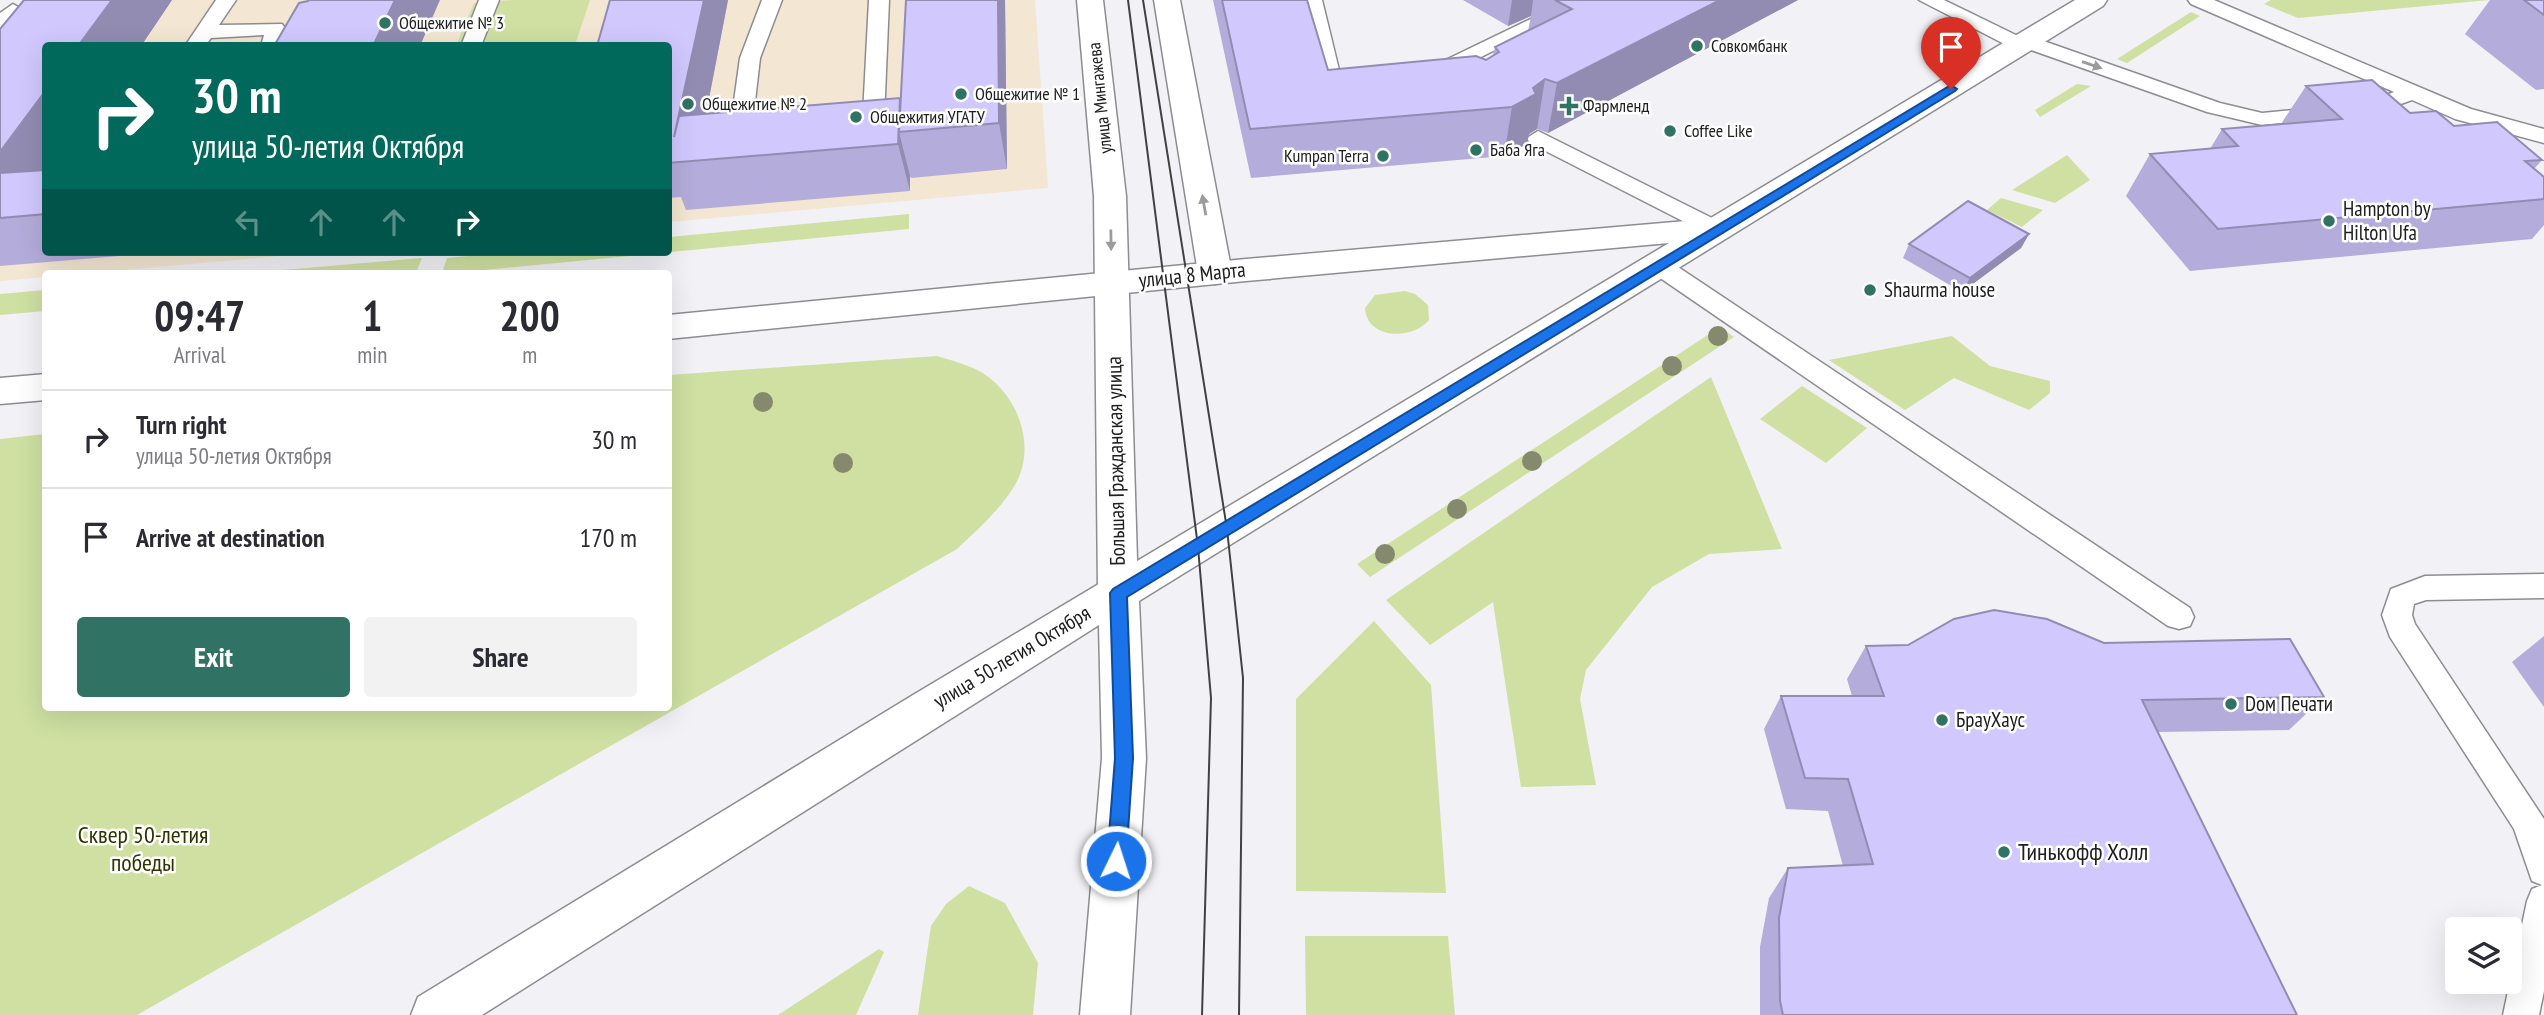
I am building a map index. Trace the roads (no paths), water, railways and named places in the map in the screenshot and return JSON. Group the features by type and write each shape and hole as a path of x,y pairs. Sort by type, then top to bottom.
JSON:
{"main road":[{"name":"улица Мингажева","path":"1090,0 1110,195 1112,284"},
{"path":"1167,0 1215,273"},
{"name":"улица 50-летия Октября","path":"436,1015 928,708 2094,0"},
{"name":"улица 8 Марта","path":"672,327 1215,273 1716,229"},
{"name":"Большая Гражданская улица","path":"1105,1015 1124,758 1112,284"},
{"path":"0,391 42,387"}],"lane":[{"path":"200,39 226,0"},
{"path":"473,42 489,0"},
{"path":"772,0 750,58 741,130 763,137 776,135"},
{"path":"838,127 873,119 879,0"},
{"path":"1312,0 1332,86 1370,81"},
{"path":"1409,76 1434,73 1585,0"},
{"path":"1929,0 2025,44 2214,108 2262,120 2370,110 2412,92"},
{"path":"2198,0 2463,114 2544,135"},
{"path":"200,39 275,28 272,42"},
{"path":"1434,73 1456,87"},
{"path":"1538,138 1716,229"},
{"path":"1658,265 2179,617"},
{"path":"2544,586 2425,588 2402,597 2396,615 2401,628 2529,823 2544,870"},
{"path":"2521,1015 2544,901"}],"tram line":[{"path":"1128,0 1198,547 1211,698 1202,1015"},
{"path":"1143,0 1227,529 1243,678 1239,1015"}],"place":[{"name":"Общежитие № 3","path":"385,23"},
{"name":"Совкомбанк","path":"1697,46"},
{"name":"Общежитие № 1","path":"961,94"},
{"name":"Общежитие № 2","path":"688,104"},
{"name":"Фармленд","path":"1569,106"},
{"name":"Общежития УГАТУ","path":"856,117"},
{"name":"Coffee Like","path":"1670,131"},
{"name":"Баба Яга","path":"1476,150"},
{"name":"Kumpan Terra","path":"1383,156"},
{"name":"Hampton by Hilton Ufa","path":"2329,221"},
{"name":"Shaurma house","path":"1870,290"},
{"name":"Dом Печати","path":"2231,704"},
{"name":"БрауХаус","path":"1942,720"},
{"name":"Тинькофф Холл","path":"2004,852"}],"park label":[{"name":"Сквер 50-летия победы","path":"143,849"}]}
